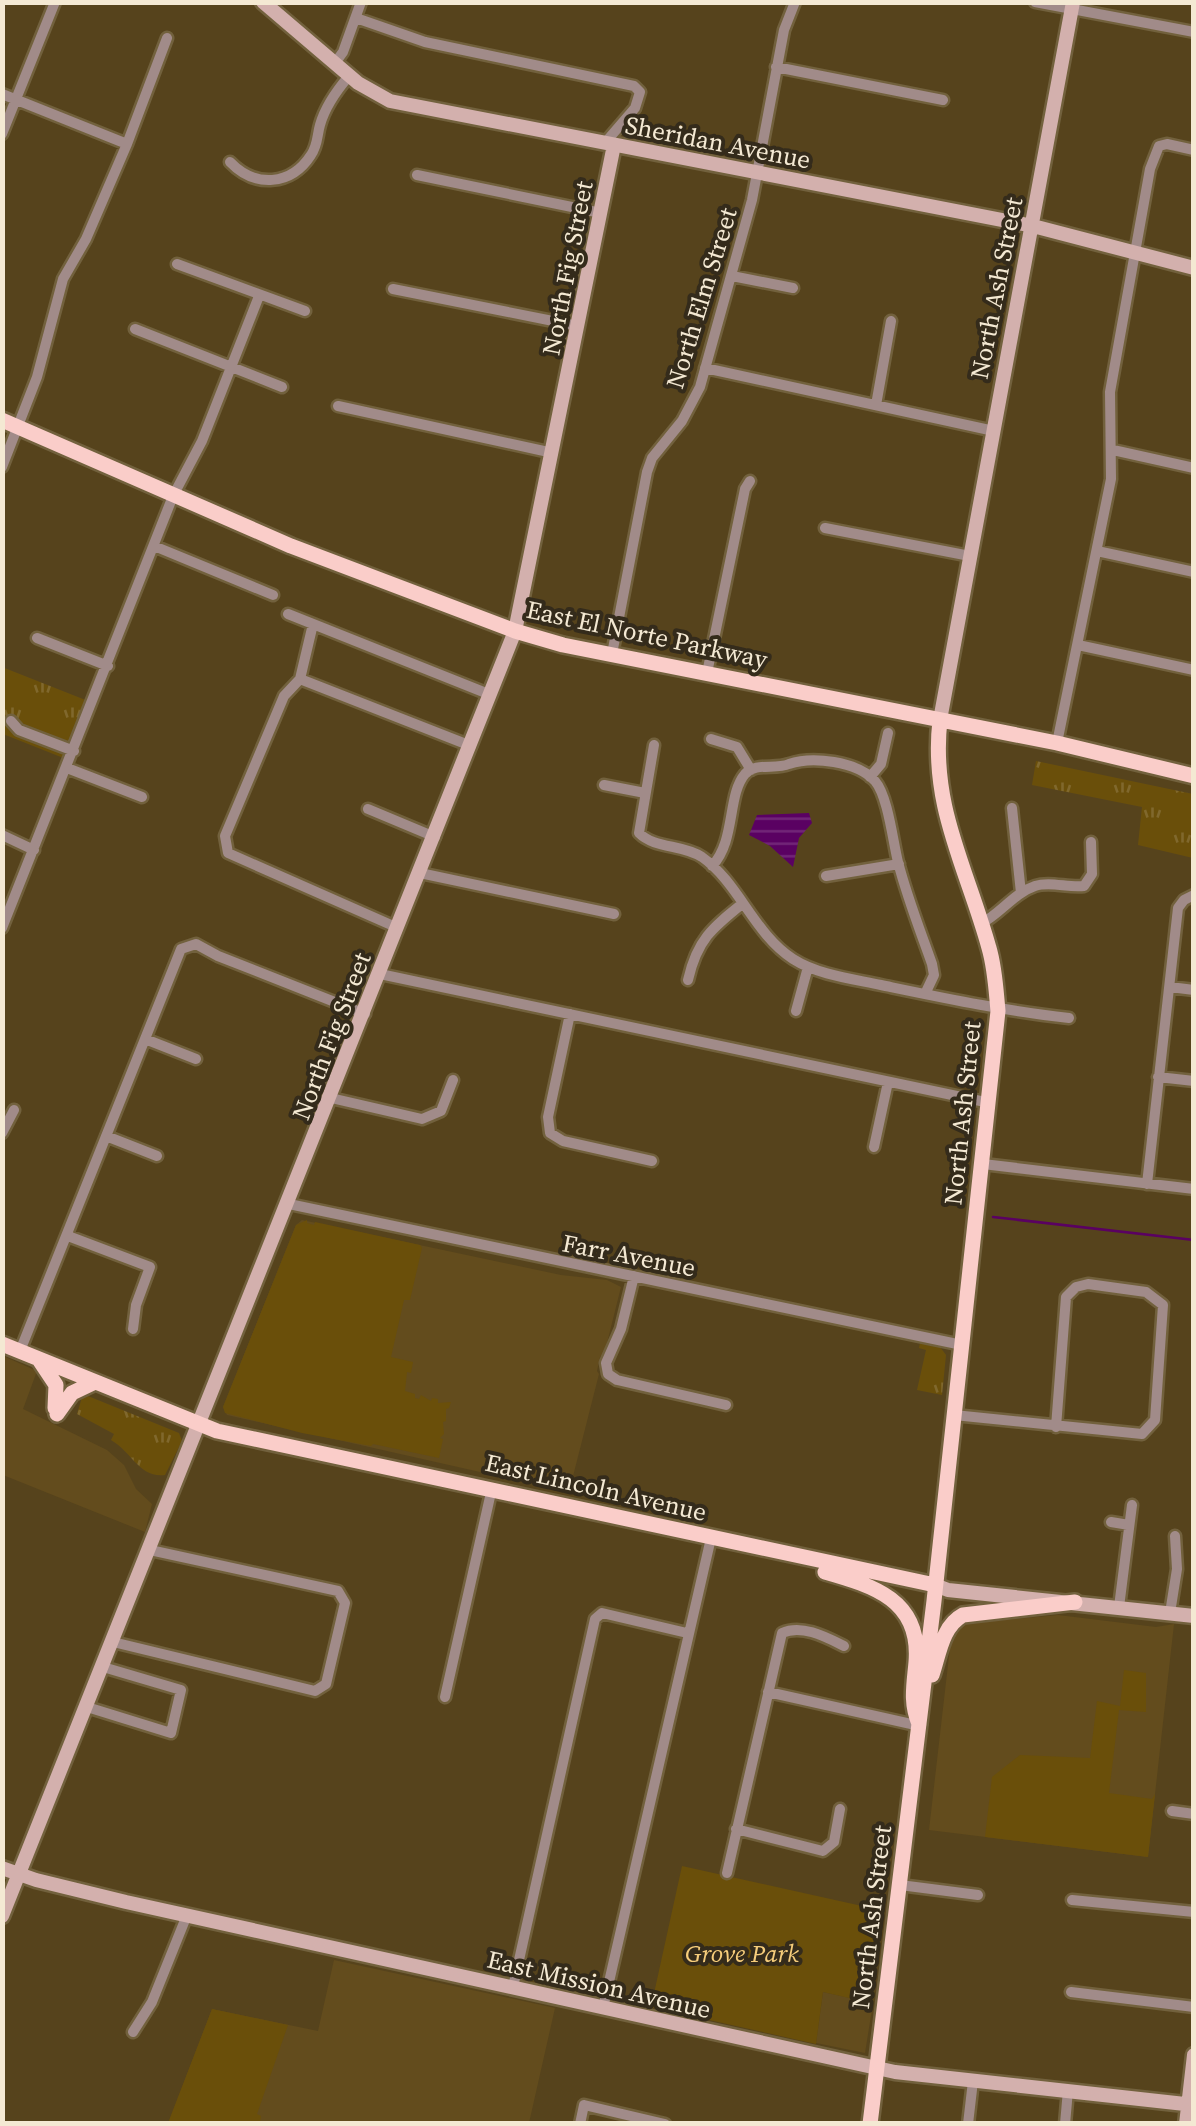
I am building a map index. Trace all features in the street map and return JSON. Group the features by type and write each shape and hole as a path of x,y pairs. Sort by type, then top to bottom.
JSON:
{"main road":[{"name":"East El Norte Parkway","path":"10,424 291,546 516,631 707,674 1057,743 1194,776"},
{"name":"North Ash Street","path":"870,2124 920,1726 998,1010 990,952 943,806 937,768 940,720"},
{"name":"East Lincoln Avenue","path":"2,1344 200,1425 935,1585"},
{"path":"38,1358 56,1385 55,1412 72,1393 94,1382"},
{"path":"711,1538 870,1585 900,1606 916,1641 912,1706 920,1726"},
{"path":"922,1708 947,1630 955,1619 1075,1602"}],"street":[{"path":"2,134 55,2"},
{"name":"Sheridan Avenue","path":"263,2 349,76 374,94 400,104 1034,226 1194,268"},
{"path":"335,64 361,2"},
{"name":"North Elm Street","path":"612,654 647,472 660,444 682,421 700,388 752,200 784,30 795,2"},
{"path":"1036,2 1194,32"},
{"name":"North Ash Street","path":"940,720 1072,6"},
{"path":"356,18 424,42 628,83 640,92 640,97 609,144"},
{"path":"2,468 10,424 37,377 63,279 86,239 127,144 167,38"},
{"path":"776,67 943,100"},
{"path":"230,162 239,172 270,182 301,168 314,152 328,106 349,76"},
{"path":"2,94 127,144"},
{"name":"North Fig Street","path":"2,1916 516,631 601,213 609,144"},
{"path":"1057,743 1111,479 1110,392 1154,156 1166,144 1194,150"},
{"path":"416,175 601,213"},
{"path":"177,264 305,312"},
{"path":"732,276 793,288"},
{"path":"392,289 578,326"},
{"path":"2,928 173,496 202,441 259,296"},
{"path":"876,406 890,321"},
{"path":"135,330 282,387"},
{"path":"705,368 994,431"},
{"path":"338,406 553,453"},
{"path":"1113,450 1194,468"},
{"path":"707,674 745,489 750,481"},
{"path":"825,528 970,556"},
{"path":"154,546 273,595"},
{"path":"1097,551 1194,572"},
{"path":"288,614 491,695"},
{"path":"313,624 300,679 284,696 224,843 228,854 398,928"},
{"path":"37,638 108,666"},
{"path":"1078,644 1194,670"},
{"path":"300,679 471,746"},
{"path":"11,721 19,730 74,752"},
{"path":"870,777 881,764 888,733"},
{"path":"711,739 737,747 751,770"},
{"path":"654,744 638,833 646,841 690,851 712,866 780,949 808,967 998,1010 1069,1018"},
{"path":"712,866 722,855 741,782 751,770 758,766 778,768 805,758 856,768 879,788 898,864 932,964 934,975 925,994"},
{"path":"68,768 142,797"},
{"path":"604,785 645,794"},
{"path":"368,808 435,837"},
{"path":"1012,808 1021,893"},
{"path":"2,835 34,850"},
{"path":"982,924 1039,884 1084,886 1092,874 1091,842"},
{"path":"826,876 898,864"},
{"path":"420,873 614,914"},
{"path":"1147,1184 1178,908 1192,895"},
{"path":"688,980 693,958 709,930 742,904"},
{"path":"20,1350 170,980 176,955 187,944 196,944 365,1014"},
{"path":"796,1011 808,967"},
{"path":"380,974 990,1103"},
{"path":"1170,988 1194,990"},
{"path":"570,1014 548,1116 550,1133 563,1141 652,1161"},
{"path":"145,1039 196,1059"},
{"path":"1158,1077 1194,1081"},
{"path":"332,1098 422,1120 442,1111 453,1080"},
{"path":"874,1146 888,1082"},
{"path":"2,1133 14,1110"},
{"path":"106,1136 157,1156"},
{"path":"983,1164 1194,1189"},
{"name":"Farr Avenue","path":"289,1204 962,1345"},
{"path":"68,1236 150,1267 132,1329"},
{"path":"634,1276 621,1329 606,1363 608,1374 617,1380 726,1405"},
{"path":"954,1414 1056,1427 1139,1435 1154,1420 1164,1305 1153,1294 1088,1284 1076,1286 1066,1297 1056,1427"},
{"path":"445,1697 492,1488"},
{"path":"1119,1607 1132,1505"},
{"path":"1110,1522 1129,1525"},
{"path":"1170,1613 1177,1569 1175,1536"},
{"path":"603,2008 711,1538"},
{"path":"113,1642 315,1691 326,1684 344,1603 338,1591 150,1550"},
{"name":"East Lincoln Avenue","path":"935,1585 980,1594 1194,1616"},
{"path":"513,1988 595,1619 602,1613 687,1633"},
{"path":"727,1873 782,1633 796,1630 822,1635 844,1646"},
{"path":"87,1707 171,1733 181,1690 103,1667"},
{"path":"768,1692 920,1726"},
{"path":"736,1829 823,1851 834,1842 840,1808"},
{"path":"1172,1811 1194,1814"},
{"name":"East Mission Avenue","path":"2,1868 187,1915 878,2068 1191,2105"},
{"path":"900,1885 978,1895"},
{"path":"1072,1900 1194,1912"},
{"path":"133,2032 152,2002 187,1915"},
{"path":"1071,1992 1194,2007"},
{"path":"1186,2124 1194,2056"},
{"path":"968,2124 974,2081"},
{"path":"1064,2124 1068,2090"},
{"path":"580,2124 584,2105 665,2124"}],"shaded area":[{"path":"809,813 812,823 799,838 793,867 770,846 749,835 757,815"},
{"path":"302,1220 561,1275 607,1280 621,1287 605,1351 600,1357 569,1492 227,1415 223,1407 296,1225"},
{"path":"3,1356 37,1371 23,1409 107,1450 124,1465 136,1489 152,1504 145,1532 3,1475"},
{"path":"1058,1615 1156,1627 1174,1624 1148,1857 929,1830 952,1630 961,1624"},
{"path":"334,1960 555,2008 529,2123 168,2124 212,2009 318,2031"},
{"path":"823,1992 873,2003 865,2053 816,2043"}],"green space":[{"path":"2,667 88,701 66,759 3,734"},
{"path":"1036,761 1193,794 1193,858 1138,845 1142,807 1032,785"},
{"path":"307,1220 314,1225 315,1222 422,1248 410,1300 404,1300 391,1357 413,1362 411,1373 407,1372 405,1391 419,1399 421,1395 431,1401 438,1399 438,1403 451,1402 443,1422 439,1458 302,1433 225,1413 223,1407 296,1225"},
{"path":"920,1343 940,1347 946,1355 942,1395 917,1390 926,1350 919,1348"},
{"path":"83,1394 179,1433 182,1441 165,1475 142,1469 111,1440 114,1434 77,1414"},
{"path":"1124,1670 1146,1673 1146,1712 1119,1710 1109,1793 1152,1799 1155,1794 1148,1857 985,1837 992,1777 1020,1755 1090,1758 1097,1701 1120,1706"},
{"name":"Grove Park","path":"682,1866 880,1910 871,2003 823,1992 816,2044 651,2007"},
{"path":"212,2009 288,2025 257,2114 261,2116 260,2123 168,2123"}],"waterway":[{"path":"993,1217 1194,1240"}]}
